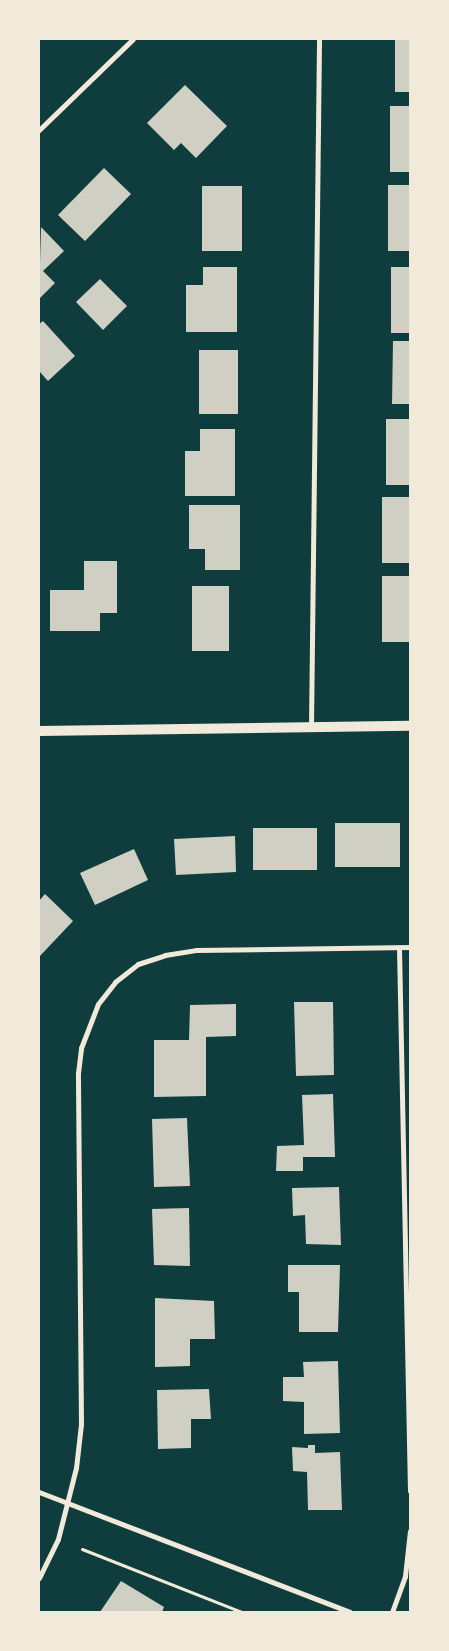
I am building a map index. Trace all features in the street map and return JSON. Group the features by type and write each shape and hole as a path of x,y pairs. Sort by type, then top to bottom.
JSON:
{"main road":[{"path":"39,731 410,726"}],"street":[{"path":"39,130 133,39"},
{"path":"310,727 319,39"},
{"path":"39,1578 58,1539 69,1504 81,1424 78,1073 82,1048 98,1004 116,982 138,964 165,955 196,950 410,947"},
{"path":"399,948 410,1491"},
{"path":"39,1492 350,1612"},
{"path":"392,1612 405,1576 410,1531"}],"path":[{"path":"82,1549 242,1612"}],"building":[{"path":"395,39 410,39 410,92 395,92"},
{"path":"185,85 227,126 196,158 181,143 174,150 147,123"},
{"path":"390,106 410,106 410,172 390,172"},
{"path":"104,168 131,194 85,241 58,215"},
{"path":"388,185 410,185 410,251 388,251"},
{"path":"202,186 242,186 242,251 202,251"},
{"path":"41,227 64,251 43,271 55,283 39,299"},
{"path":"203,267 237,267 237,332 186,332 186,285 203,285"},
{"path":"391,267 410,267 410,333 391,333"},
{"path":"100,279 127,306 103,330 76,302"},
{"path":"43,321 75,356 48,381 39,371 39,324"},
{"path":"393,341 410,341 410,404 392,404"},
{"path":"199,350 238,350 238,414 199,414"},
{"path":"386,419 410,419 410,485 386,485"},
{"path":"200,429 235,429 235,496 185,496 185,451 200,451"},
{"path":"382,497 410,497 410,563 382,563"},
{"path":"189,505 240,505 240,570 205,570 205,549 189,549"},
{"path":"84,561 117,561 117,613 100,613 100,631 50,631 50,590 84,590"},
{"path":"382,576 410,576 410,642 382,642"},
{"path":"192,586 229,586 229,651 192,651"},
{"path":"335,823 400,823 400,867 335,867"},
{"path":"253,828 317,828 317,870 253,870"},
{"path":"235,836 236,872 176,875 174,839"},
{"path":"134,849 148,880 95,905 80,873"},
{"path":"45,894 73,921 39,957 39,901"},
{"path":"294,1002 333,1002 334,1075 296,1076"},
{"path":"236,1004 236,1036 206,1037 206,1096 154,1097 154,1040 189,1040 190,1005"},
{"path":"333,1094 335,1157 303,1157 303,1171 276,1171 277,1146 304,1145 302,1095"},
{"path":"187,1118 190,1186 154,1187 152,1119"},
{"path":"339,1187 341,1245 306,1244 305,1215 293,1216 292,1188"},
{"path":"189,1208 190,1266 154,1265 152,1209"},
{"path":"288,1265 340,1265 338,1332 299,1332 299,1292 288,1292"},
{"path":"155,1298 214,1301 215,1339 190,1339 190,1366 155,1367"},
{"path":"338,1361 340,1433 304,1434 304,1402 283,1401 283,1377 304,1377 303,1362"},
{"path":"209,1389 211,1419 191,1419 191,1448 158,1449 157,1390"},
{"path":"308,1445 315,1445 315,1453 340,1452 342,1510 308,1510 307,1472 293,1471 292,1447 308,1448"},
{"path":"121,1581 164,1607 162,1612 100,1612"}]}
